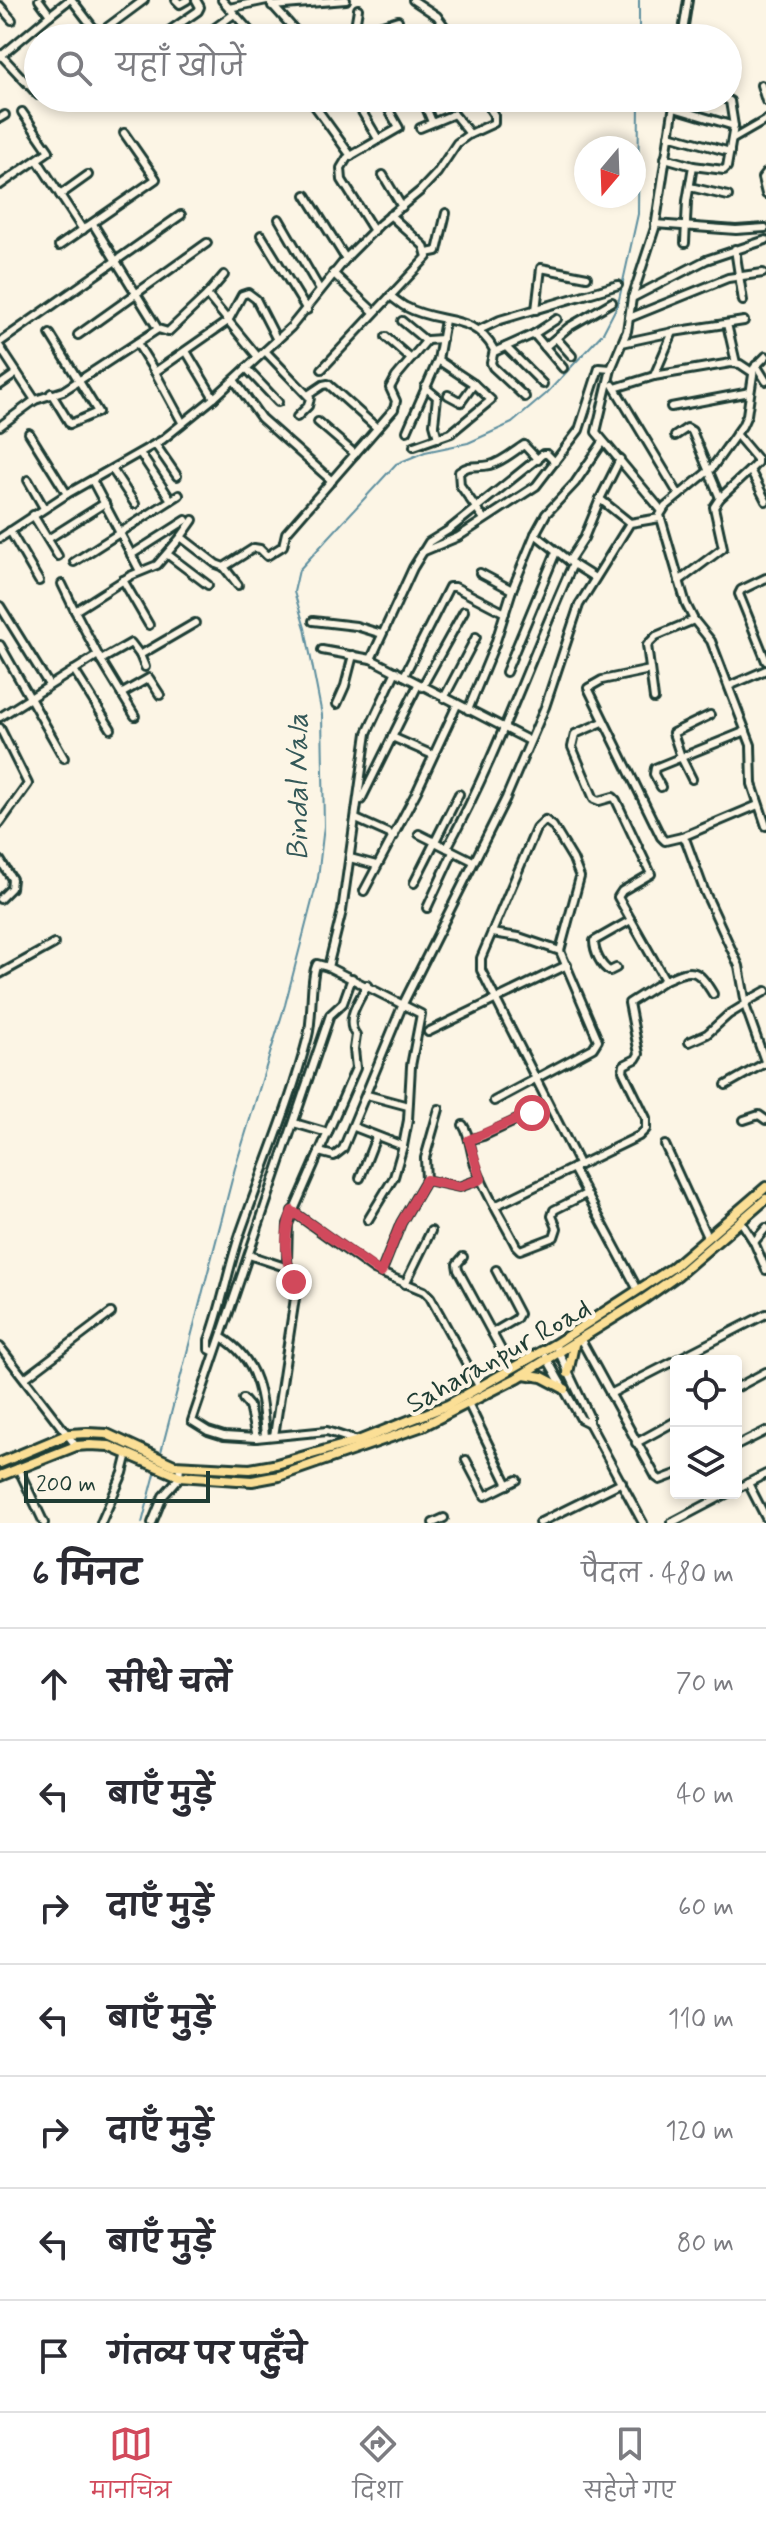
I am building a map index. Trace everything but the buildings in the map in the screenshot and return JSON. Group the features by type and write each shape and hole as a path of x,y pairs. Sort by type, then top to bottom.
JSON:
{"main road":[{"name":"Saharanpur Road","path":"362,1444 423,1426 469,1405 548,1360 556,1349 638,1290 675,1272 707,1237 766,1187"},
{"name":"Saharanpur Road","path":"176,1470 252,1481 279,1476 413,1421 480,1388 543,1350 578,1342 675,1272 766,1200"},
{"path":"568,1373 568,1364 578,1342"},
{"path":"524,1374 542,1377 565,1389"},
{"path":"0,1463 69,1434 107,1434 129,1449 176,1470"},
{"path":"0,1476 76,1446 129,1449"}],"street":[{"path":"39,0 50,15"},
{"path":"39,24 70,0 87,24"},
{"path":"111,24 144,0"},
{"path":"176,0 180,4 187,0"},
{"path":"179,24 200,9 196,0"},
{"path":"222,0 244,24"},
{"path":"217,24 232,11 269,2 346,0"},
{"path":"413,0 437,16 443,24"},
{"path":"684,24 688,0"},
{"path":"269,2 289,24"},
{"path":"0,6 12,20"},
{"path":"355,24 358,9"},
{"path":"387,24 398,20"},
{"path":"24,36 1,55 24,80"},
{"path":"761,85 766,101"},
{"path":"0,185 48,154 49,149 22,112"},
{"path":"319,112 351,156"},
{"path":"362,112 378,139"},
{"path":"374,231 342,180 341,168 351,156 399,128 390,112"},
{"path":"428,112 432,122"},
{"path":"0,538 67,494 155,444 214,398 307,310 333,273 437,173 457,143 494,123 492,112"},
{"path":"673,112 655,224 622,343 611,369 596,435 620,459 661,514 679,581 694,620 711,641 751,745 752,784 766,826"},
{"path":"687,112 734,126"},
{"path":"665,158 724,170 733,139 732,112"},
{"path":"420,128 454,114 470,134"},
{"path":"733,139 766,120"},
{"path":"59,246 156,179 124,133"},
{"path":"669,135 730,152"},
{"path":"38,161 83,230"},
{"path":"685,243 693,166"},
{"path":"766,173 762,178 766,194"},
{"path":"60,195 88,175"},
{"path":"383,175 402,207"},
{"path":"690,187 728,196"},
{"path":"306,195 346,259"},
{"path":"427,253 437,251 446,213"},
{"path":"35,400 0,344 181,215"},
{"path":"322,369 424,260 427,253 424,246 390,215"},
{"path":"279,219 320,290"},
{"path":"93,224 158,329 168,332 224,275"},
{"path":"655,224 736,230 766,228"},
{"path":"261,235 307,310"},
{"path":"632,298 694,265 766,240"},
{"path":"78,335 207,243"},
{"path":"735,249 743,301"},
{"path":"536,310 541,268 587,277"},
{"path":"333,273 374,312"},
{"path":"629,318 723,280 763,273"},
{"path":"479,330 500,320 618,285"},
{"path":"155,372 228,321 242,295 252,294 277,340"},
{"path":"207,295 258,357"},
{"path":"390,296 406,307 479,330 494,352 491,364 525,397"},
{"path":"545,347 576,322 612,302"},
{"path":"494,352 534,334 557,319"},
{"path":"407,431 438,360 445,320"},
{"path":"402,321 426,341"},
{"path":"622,343 744,321"},
{"path":"727,324 736,363"},
{"path":"0,426 35,400 60,392 158,329"},
{"path":"654,376 673,332"},
{"path":"50,334 97,408 96,415 70,424 51,393"},
{"path":"534,334 563,368"},
{"path":"386,337 411,359"},
{"path":"224,567 254,548 267,556 283,546 286,533 394,409 396,401 390,388 411,359 432,337 442,339"},
{"path":"556,338 572,356"},
{"path":"137,343 182,422"},
{"path":"506,347 543,384"},
{"path":"186,351 214,398"},
{"path":"265,351 308,395 310,403 297,417"},
{"path":"319,1152 339,1154 354,1127 403,1004 506,798 545,707 579,605 630,523 661,514 709,471 746,420 754,369 766,356"},
{"path":"414,446 451,433 490,402 474,384 438,360"},
{"path":"615,388 654,376 736,363 754,369 766,381"},
{"path":"246,368 278,402"},
{"path":"422,552 458,537 532,490 581,427 599,368 611,369"},
{"path":"0,385 17,373"},
{"path":"609,378 679,495"},
{"path":"234,380 261,418 332,481"},
{"path":"308,395 328,384 377,428"},
{"path":"448,395 461,402 474,384"},
{"path":"425,387 437,397 434,424 438,438"},
{"path":"671,407 750,392"},
{"path":"318,422 355,454"},
{"path":"675,436 687,428 691,430 720,498"},
{"path":"29,433 67,494"},
{"path":"736,434 757,463"},
{"path":"468,710 535,534 546,514 575,483 603,442"},
{"path":"155,444 177,476"},
{"path":"484,519 460,485 461,470 471,465 495,464 524,445 538,460"},
{"path":"140,453 171,500"},
{"path":"371,659 422,552 432,540 545,454 555,462"},
{"path":"427,908 526,678 571,563 620,459"},
{"path":"679,581 723,548 714,511 720,498 757,463 766,459"},
{"path":"112,469 135,504"},
{"path":"750,470 766,501"},
{"path":"28,480 44,508"},
{"path":"92,480 140,571"},
{"path":"74,562 179,495"},
{"path":"600,499 630,523"},
{"path":"48,539 105,503"},
{"path":"33,515 58,556"},
{"path":"75,611 123,580 157,565 181,537 190,520 131,555"},
{"path":"10,531 39,581"},
{"path":"535,534 595,578"},
{"path":"181,537 224,567 238,585"},
{"path":"506,672 556,552"},
{"path":"167,554 208,585"},
{"path":"480,573 512,590"},
{"path":"766,578 739,594 766,661"},
{"path":"123,580 149,625"},
{"path":"62,584 99,658 135,716"},
{"path":"404,676 449,587 461,589 505,613"},
{"path":"0,606 49,685"},
{"path":"358,807 392,737 464,611"},
{"path":"654,699 648,642 694,620"},
{"path":"313,621 356,626 382,634"},
{"path":"140,655 195,623"},
{"path":"444,698 476,637"},
{"path":"0,717 74,670 131,643 145,667"},
{"path":"0,645 64,758"},
{"path":"322,650 371,659 530,741"},
{"path":"337,704 353,655"},
{"path":"74,670 111,729"},
{"path":"650,670 589,685 588,691 661,837 665,841 682,837 758,805"},
{"path":"729,686 766,670"},
{"path":"328,967 342,911 358,807 361,762 369,727 396,671"},
{"path":"121,694 149,678 160,695"},
{"path":"364,891 457,705"},
{"path":"692,779 681,757 674,731 710,715"},
{"path":"603,722 575,734 572,747 594,799 599,801 613,797 616,800 650,871 649,877 619,894 665,980"},
{"path":"0,728 28,784 0,823"},
{"path":"661,787 654,774 655,768 746,731"},
{"path":"392,737 433,755"},
{"path":"414,883 459,794"},
{"path":"356,819 394,836"},
{"path":"494,1101 537,1078 593,1048 598,1040 560,951 580,877 553,826 545,820 536,829 492,933 481,970 537,1078 586,1194 638,1290"},
{"path":"419,834 473,861"},
{"path":"682,837 739,966 745,1003 766,1063 726,1085"},
{"path":"350,858 376,865"},
{"path":"0,860 12,879 11,888 0,899"},
{"path":"616,968 606,969 594,941 631,920"},
{"path":"492,933 519,937 560,951"},
{"path":"0,974 54,944"},
{"path":"215,1352 209,1349 209,1340 239,1236 309,1035 313,970 317,964 367,985 421,1014 422,1018 413,1053 403,1146 394,1177 368,1220"},
{"path":"428,1032 567,965"},
{"path":"495,1206 639,1136 646,1129 646,1118 623,1071 624,1065 639,1054 629,1003 665,980 687,971 703,977 713,994"},
{"path":"352,978 343,1003 330,1015 192,1421 215,1434 256,1438 327,1431 362,1444"},
{"path":"274,1436 295,1305 294,1282 288,1268 286,1231 356,1068 356,1035 350,1020 367,985"},
{"path":"689,1042 707,1034 728,1015 766,991"},
{"path":"757,1041 765,1036"},
{"path":"367,1095 408,1106"},
{"path":"381,1273 401,1223 426,1180 425,1158 439,1109"},
{"path":"469,1140 532,1113"},
{"path":"744,1120 759,1115 766,1120"},
{"path":"294,1123 328,1133"},
{"path":"463,1125 481,1179 516,1246 522,1250 554,1237 557,1228 552,1216 554,1210 586,1194"},
{"path":"354,1127 403,1146"},
{"path":"360,1178 376,1137"},
{"path":"665,1145 707,1237"},
{"path":"426,1180 459,1187 481,1179"},
{"path":"292,1211 381,1273 424,1291 436,1304 480,1388"},
{"path":"740,1220 766,1270"},
{"path":"754,1242 766,1228"},
{"path":"405,1284 431,1231"},
{"path":"249,1255 288,1268"},
{"path":"463,1257 457,1264 458,1270 511,1368"},
{"path":"492,1333 519,1314 496,1270"},
{"path":"25,1378 111,1313"},
{"path":"610,1394 766,1314"},
{"path":"221,1337 236,1348 253,1370 262,1405 265,1437"},
{"path":"578,1342 657,1479 670,1476"},
{"path":"0,1347 76,1446"},
{"path":"556,1349 589,1416 589,1423 643,1523"},
{"path":"543,1350 581,1419 589,1423"},
{"path":"742,1385 766,1372"},
{"path":"243,1399 249,1406 256,1438"},
{"path":"469,1405 508,1485"},
{"path":"636,1443 670,1424"},
{"path":"742,1443 766,1431"},
{"path":"101,1523 123,1473 129,1449"},
{"path":"466,1460 485,1496 517,1480"},
{"path":"18,1468 44,1523"},
{"path":"152,1523 176,1470"},
{"path":"742,1486 766,1474"},
{"path":"539,1523 622,1482"},
{"path":"748,1483 766,1518"},
{"path":"671,1523 717,1499"},
{"path":"433,1523 444,1518"}],"waterway":[{"name":"Bindal Nala","path":"639,0 639,24"},
{"name":"Bindal Nala","path":"160,1456 235,1168 285,1005 318,878 324,826 322,715 305,628 294,592 299,570 396,464 425,452 468,443 512,423 546,394 603,333 618,304 638,214 639,112"},
{"name":"Bindal Nala","path":"142,1523 156,1470"}],"route":[{"path":"294,1282 286,1254 286,1231 292,1211 381,1273 401,1223 426,1180 459,1187 481,1179 469,1140 532,1113"}]}
